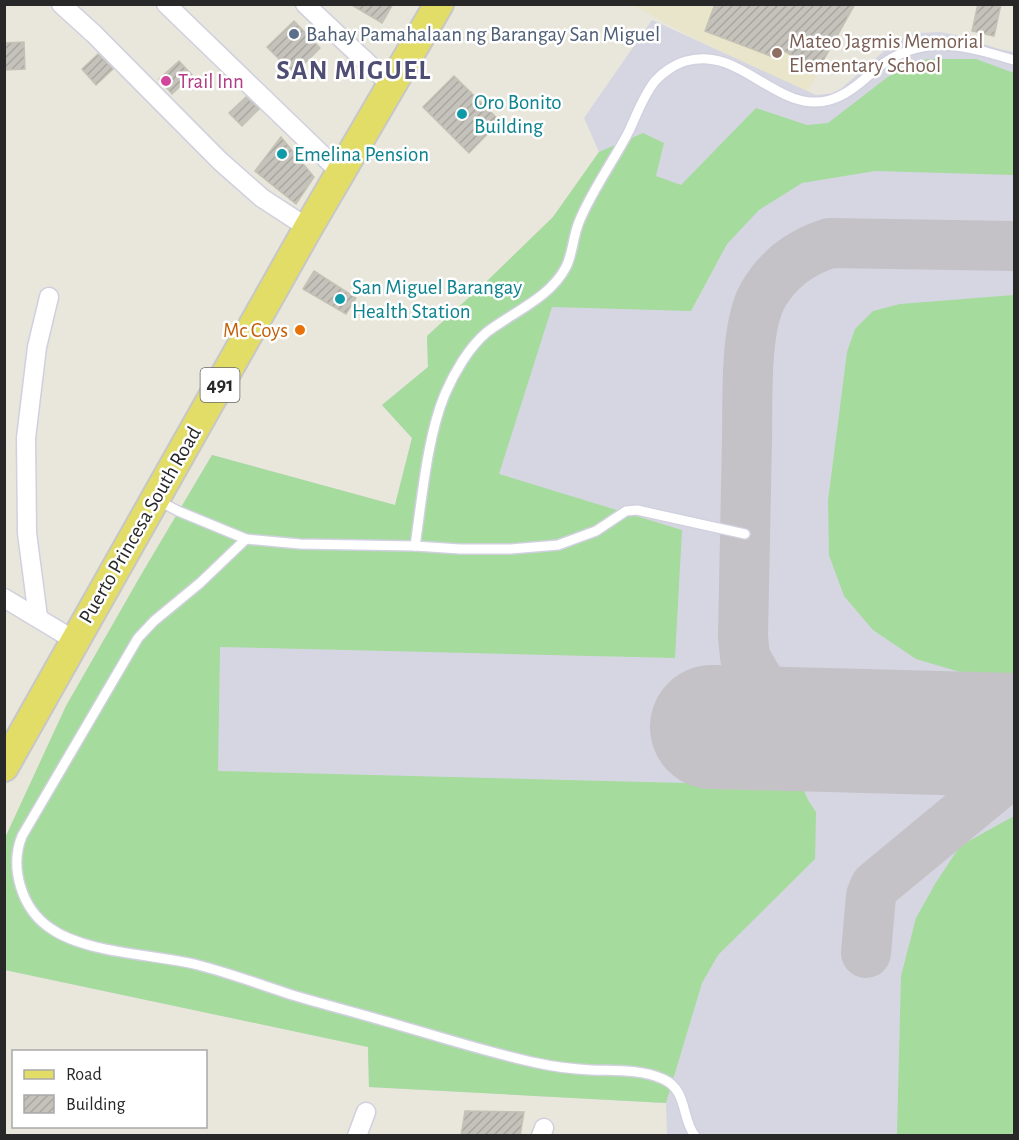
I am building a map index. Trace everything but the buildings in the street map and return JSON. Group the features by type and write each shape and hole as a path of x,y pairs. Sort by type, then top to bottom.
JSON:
{"main road":[{"name":"Puerto Princesa South Road","path":"4,767 308,228 439,4"}],"street":[{"path":"61,4 94,34 220,162 262,198 308,228"},
{"path":"166,4 340,173"},
{"path":"305,4 392,86"},
{"path":"38,617 27,533 26,438 37,347 49,297"},
{"path":"4,598 74,640"},
{"path":"357,1136 366,1112"}],"lane":[{"path":"415,546 435,423 445,393 474,345 487,332 525,307 561,276 569,259 578,224 588,202 656,79 684,61 699,58 713,59 737,67 800,102 813,102 828,101 844,95 895,55 908,51 948,44 965,46 1014,60"},
{"path":"155,498 178,512 246,539 300,544 460,549 511,549 558,545 577,540 596,531 626,511 637,510 745,534"},
{"path":"246,539 138,638 22,836 17,858 20,886 30,909 39,920 64,937 115,950 197,965 499,1055 541,1064 589,1070 629,1071 664,1080 679,1092 690,1129 695,1136"}],"shaded area":[{"name":"Mateo Jagmis Memorial Elementary School","path":"633,5 855,5 807,92 691,37"},
{"path":"652,20 816,95 836,93 891,45 909,35 940,32 1014,52 1014,1135 667,1135 666,1103 369,1087 368,1047 5,970 5,838 66,706 212,455 395,505 412,438 382,405 428,367 427,336 553,217 599,152 584,118"}],"green space":[{"path":"927,59 976,59 1014,73 1014,175 875,171 802,183 759,210 727,244 691,311 552,307 499,474 682,530 675,658 220,647 218,771 802,786 816,812 815,859 718,955 702,983 666,1103 369,1087 368,1047 5,970 5,838 66,706 212,455 395,505 412,438 382,405 428,367 427,336 553,217 599,152 643,133 664,143 656,176 681,185 756,108 807,125 828,123 889,76"},
{"path":"1014,295 1014,675 967,674 916,659 873,630 844,596 829,555 828,501 847,352 855,329 873,311 900,304"},
{"path":"1014,816 1014,1135 897,1135 901,976 916,918 960,846"}],"taxiway":[{"path":"844,731 815,722 779,705 766,693 745,657 743,637 747,386 750,346 757,309 763,295 783,269 809,251 830,243 1014,246"},
{"path":"866,953 871,896 875,886 1014,771"}],"runway":[{"path":"712,727 1014,735"}],"place":[{"name":"Bahay Pamahalaan ng Barangay San Miguel","path":"294,34"},
{"name":"Mateo Jagmis Memorial Elementary School","path":"777,53"},
{"name":"Trail Inn","path":"166,81"},
{"name":"Oro Bonito Building","path":"462,114"},
{"name":"Emelina Pension","path":"282,154"},
{"name":"San Miguel Barangay Health Station","path":"340,299"},
{"name":"Mc Coys","path":"300,330"}],"district":[{"name":"SAN MIGUEL","path":"354,70"}]}
